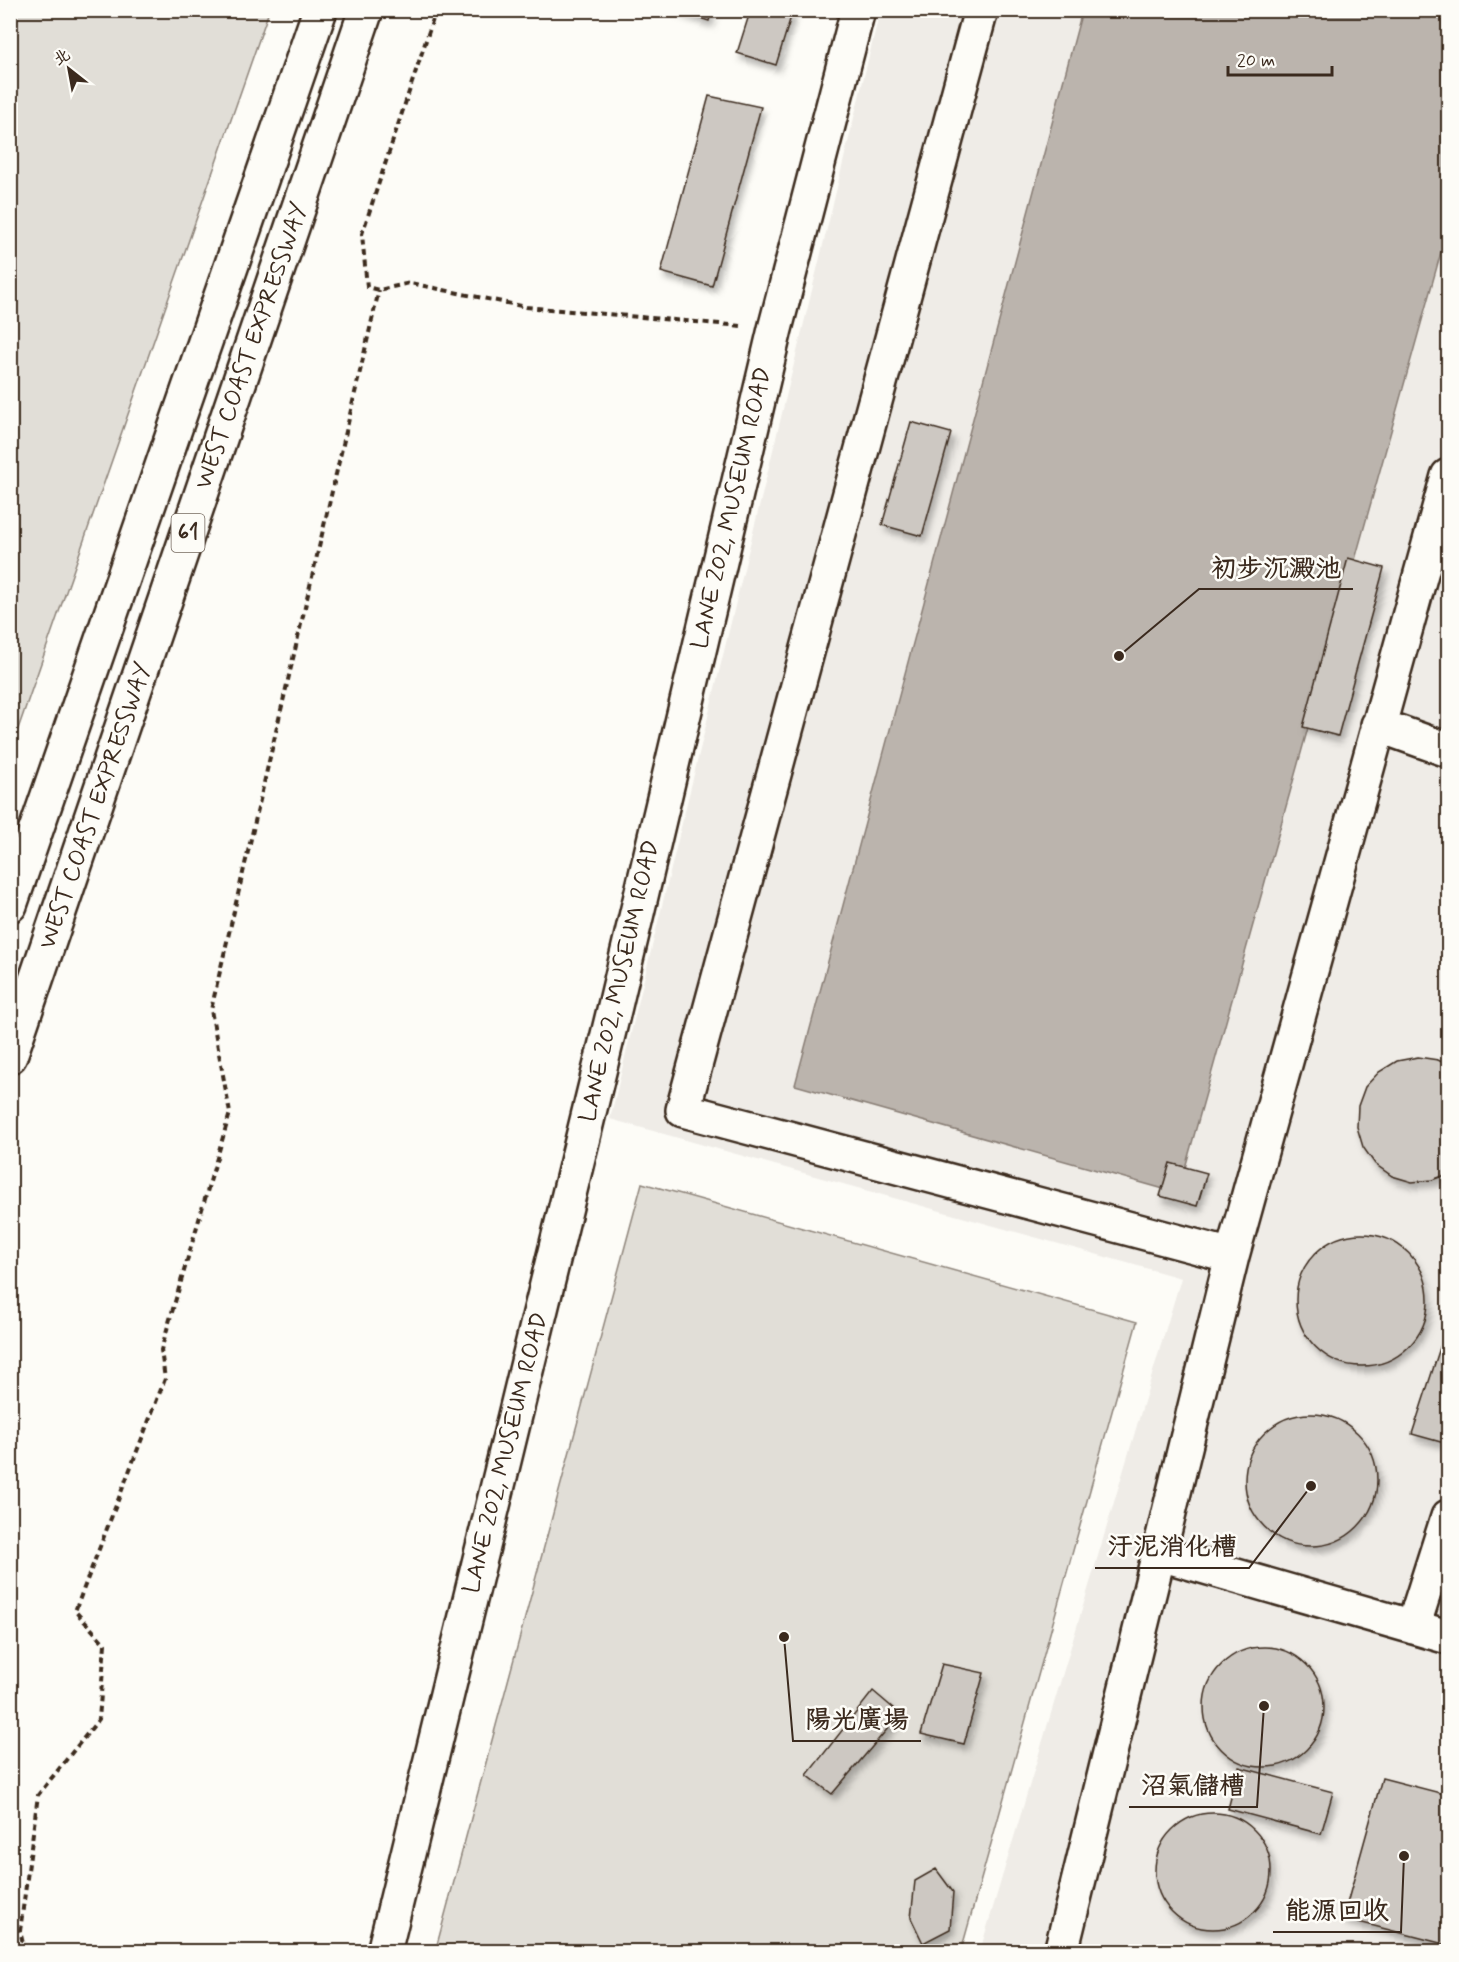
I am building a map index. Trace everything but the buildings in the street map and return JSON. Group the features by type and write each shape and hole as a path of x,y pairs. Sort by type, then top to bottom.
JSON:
{"main road":[{"name":"WEST COAST EXPRESSWAY","path":"10,905 320,10"},
{"name":"WEST COAST EXPRESSWAY","path":"10,1056 366,10"},
{"name":"LANE 202, MUSEUM ROAD","path":"384,1952 618,994 775,329 858,10"},
{"path":"981,10 683,1110 1232,1256"},
{"path":"1060,1952 1232,1256 1449,476"},
{"path":"1378,725 1449,750"},
{"path":"1413,1627 1449,1517"},
{"path":"1160,1554 1449,1637"}],"path":[{"path":"436,10 362,234 367,287 379,290 410,283 526,307 775,329"},
{"path":"25,1952 20,1931 38,1795 99,1719 105,1644 75,1611 165,1378 161,1350 230,1113 211,1010 379,290"}],"shaded area":[{"path":"10,11 269,11 11,749"},
{"path":"880,11 1448,11 1448,1951 980,1951 1181,1278 610,1119"},
{"path":"1082,11 1448,11 1448,227 1178,1193 795,1085"},
{"path":"642,1183 1137,1322 961,1951 435,1952"}],"place":[{"name":"初步沉澱池","path":"1119,656"},
{"name":"汙泥消化槽","path":"1311,1486"},
{"name":"陽光廣場","path":"784,1637"},
{"name":"沼氣儲槽","path":"1264,1706"},
{"name":"能源回收","path":"1404,1856"}]}
